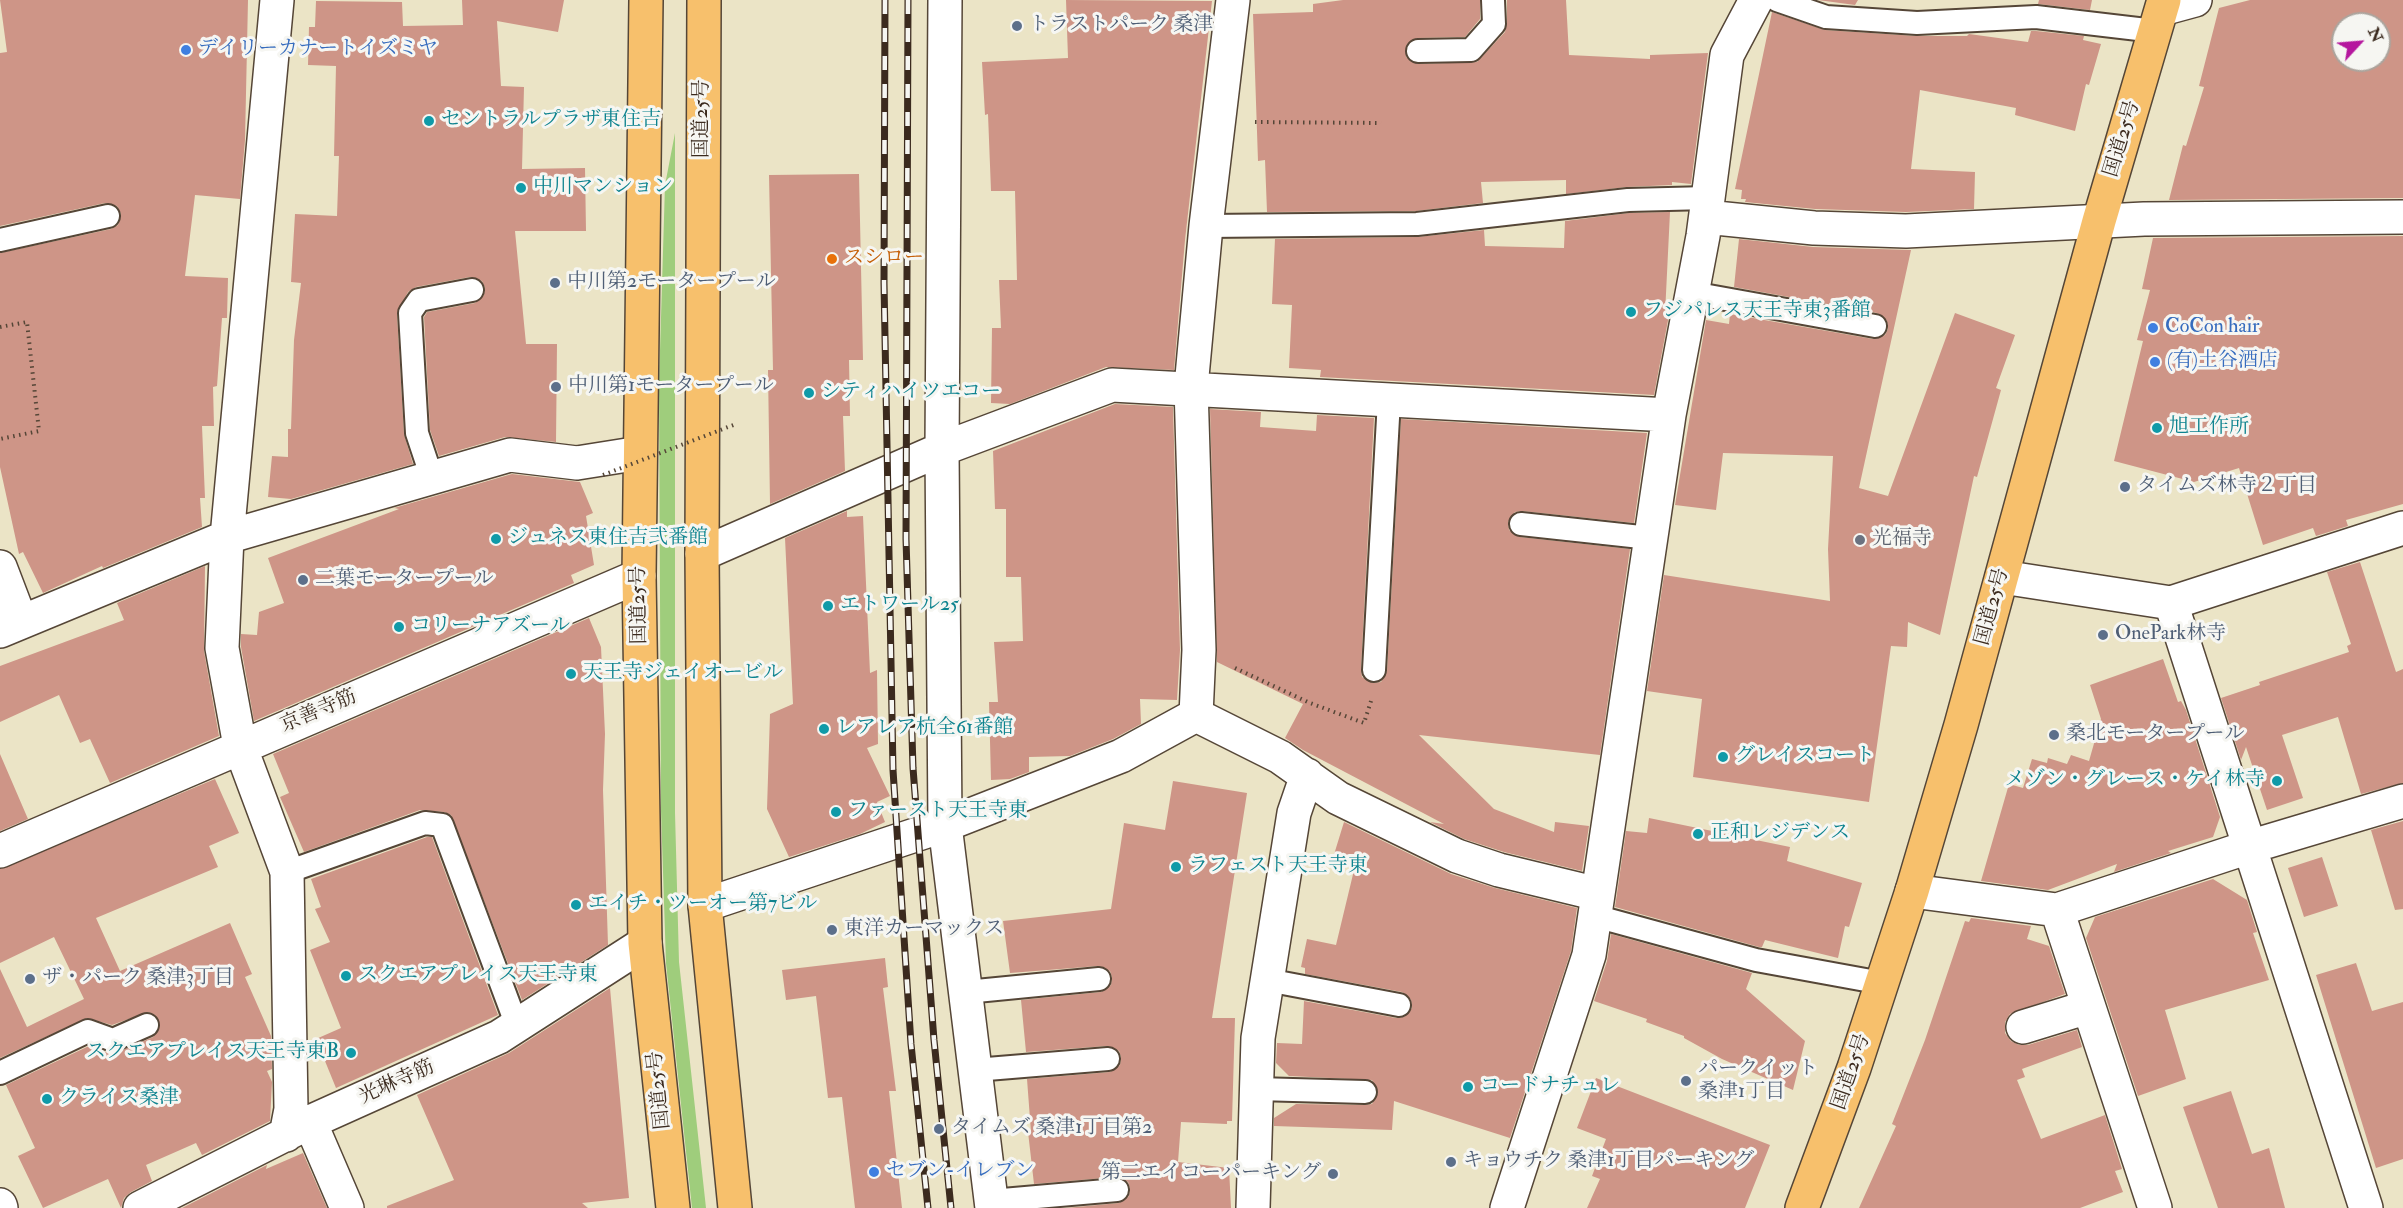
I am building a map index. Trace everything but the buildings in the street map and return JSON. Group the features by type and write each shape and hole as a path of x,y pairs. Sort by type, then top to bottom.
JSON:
{"highway":[{"name":"国道25号","path":"646,0 639,576 645,944 673,1208"},
{"name":"国道25号","path":"704,0 702,554 705,905 735,1208"},
{"name":"国道25号","path":"1802,1208 1882,983 1912,891 2002,577 2099,221 2161,14"}],"street":[{"path":"277,0 227,537 222,648 240,746 287,872 291,1108 298,1129 347,1208"},
{"path":"945,0 942,449 945,825 992,1205"},
{"path":"1196,715 1199,650 1191,387 1206,226 1233,0"},
{"path":"1508,1208 1589,955 1669,415 1707,208 1727,56 1756,0"},
{"path":"2161,14 2195,0"},
{"path":"1707,208 1814,228 1906,231 2099,221 2403,217"},
{"path":"702,554 942,449 1112,385 1191,387 1669,415"},
{"path":"0,567 10,626 227,537 510,455 577,463 640,453"},
{"path":"2002,577 2171,603 2403,528"},
{"name":"京善寺筋","path":"0,851 639,576"},
{"path":"2171,603 2366,1208"},
{"path":"705,905 945,825 1121,756 1196,715"},
{"path":"1196,715 1280,757 1338,798 1457,856 1596,905"},
{"path":"1253,1208 1258,1038 1293,813 1307,776"},
{"path":"1912,891 2056,910 2249,847 2403,801"},
{"path":"2056,910 2155,1208"},
{"name":"光琳寺筋","path":"140,1208 298,1129 499,1037 645,944"},
{"path":"2023,1027 2088,1007"}],"lane":[{"path":"1418,51 1471,50 1494,24 1494,0"},
{"path":"1777,0 1826,17 1917,23 2161,14"},
{"path":"1206,226 1417,224 1628,200 1707,208"},
{"path":"0,240 108,216"},
{"path":"432,478 417,433 410,312 419,300 472,290"},
{"path":"1692,293 1875,326"},
{"path":"1374,670 1389,400"},
{"path":"1521,524 1650,538"},
{"path":"287,872 425,823 442,825 517,1026"},
{"path":"1596,905 1756,960 1882,983"},
{"path":"966,992 1099,979"},
{"path":"1267,981 1399,1005"},
{"path":"0,1073 88,1031 113,1040 147,1025"},
{"path":"975,1070 1108,1059"},
{"path":"1257,1089 1365,1092"},
{"path":"992,1205 1117,1190"}],"path":[{"path":"1220,122 1381,123"},
{"path":"0,327 27,322 39,431 0,439"},
{"path":"603,475 736,424"},
{"path":"1199,650 1310,703 1364,723 1371,705 1374,670"}],"green space":[{"path":"675,133 675,813 679,962 706,1208 692,1208 666,963 661,811 659,384 665,185"}],"railway":[{"path":"885,0 884,283 893,770 911,1044 928,1208"},
{"path":"908,0 906,539 913,768 934,1040 951,1208"}],"place":[{"name":"トラストパーク 桑津","path":"1017,26"},
{"name":"デイリーカナートイズミヤ","path":"186,50"},
{"name":"セントラルプラザ東住吉","path":"429,121"},
{"name":"中川マンション","path":"521,188"},
{"name":"スシロー","path":"832,259"},
{"name":"中川第2モータープール","path":"555,283"},
{"name":"フジパレス天王寺東3番館","path":"1631,312"},
{"name":"CoCon hair","path":"2153,328"},
{"name":"(有)土谷酒店","path":"2155,362"},
{"name":"中川第1モータープール","path":"556,387"},
{"name":"シティハイツエコー","path":"809,393"},
{"name":"旭工作所","path":"2157,428"},
{"name":"タイムズ林寺２丁目","path":"2125,487"},
{"name":"ジュネス東住吉弐番館","path":"496,539"},
{"name":"光福寺","path":"1860,540"},
{"name":"二葉モータープール","path":"303,580"},
{"name":"エトワール25","path":"828,606"},
{"name":"コリーナアズール","path":"399,627"},
{"name":"OnePark林寺","path":"2103,635"},
{"name":"天王寺ジェイオービル","path":"571,674"},
{"name":"レアレア杭全61番館","path":"824,729"},
{"name":"桑北モータープール","path":"2054,735"},
{"name":"グレイスコート","path":"1723,757"},
{"name":"メゾン・グレース・ケイ林寺","path":"2277,781"},
{"name":"ファースト天王寺東","path":"836,812"},
{"name":"正和レジデンス","path":"1698,834"},
{"name":"ラフェスト天王寺東","path":"1176,867"},
{"name":"エイチ・ツーオー第7ビル","path":"576,905"},
{"name":"東洋カーマックス","path":"832,930"},
{"name":"スクエアプレイス天王寺東","path":"346,976"},
{"name":"ザ・パーク 桑津3丁目","path":"30,979"},
{"name":"スクエアプレイス天王寺東B","path":"351,1053"},
{"name":"パークイット 桑津1丁目","path":"1686,1081"},
{"name":"コードナチュレ","path":"1468,1087"},
{"name":"クライス桑津","path":"47,1099"},
{"name":"タイムズ 桑津1丁目第2","path":"939,1129"},
{"name":"キョウチク 桑津1丁目パーキング","path":"1451,1162"},
{"name":"セブン-イレブン","path":"874,1172"},
{"name":"第二エイコーパーキング","path":"1333,1174"}]}
